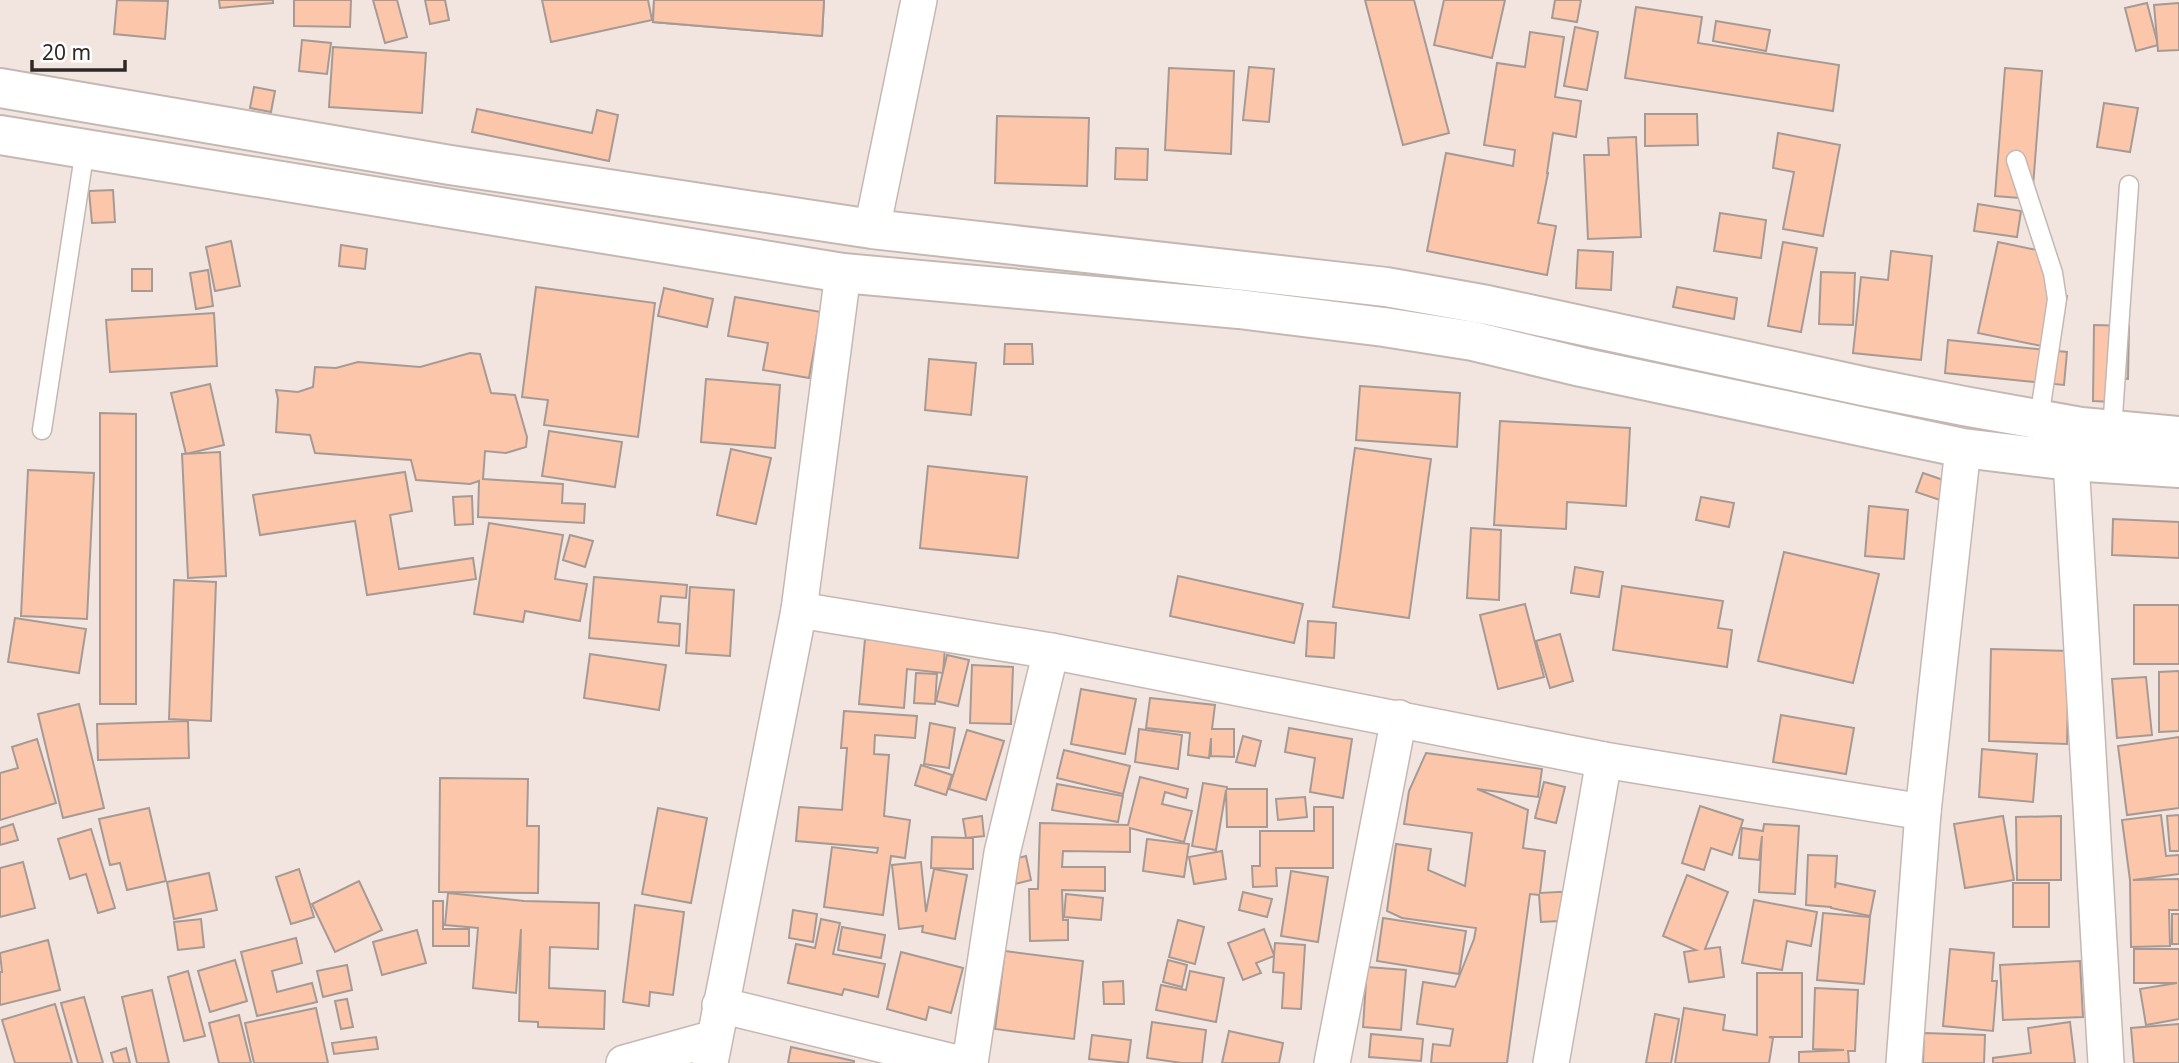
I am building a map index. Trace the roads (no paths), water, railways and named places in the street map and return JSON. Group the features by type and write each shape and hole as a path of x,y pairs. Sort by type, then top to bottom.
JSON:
{"main road":[{"path":"0,88 450,165 872,229 1386,287 1487,305 1867,387 2039,419 2112,430 2179,436"},
{"path":"0,135 843,273 1239,309 1473,341 1623,376 1963,448 2071,461 2179,468"},
{"path":"1623,376 1636,336"}],"street":[{"path":"872,229 919,0"},
{"path":"715,1035 799,610 843,273"},
{"path":"1904,1063 1923,812 1963,448"},
{"path":"2071,461 2106,1063"},
{"path":"799,610 1051,651 1604,760 1923,812"},
{"path":"970,1063 1002,853 1051,651"},
{"path":"1332,1063 1399,718"},
{"path":"1551,1063 1604,760"},
{"path":"624,1063 715,1035 957,1063"}],"lane":[{"path":"42,430 85,149"},
{"path":"2016,160 2053,273 2057,299 2039,419"},
{"path":"2112,430 2129,186"}]}
